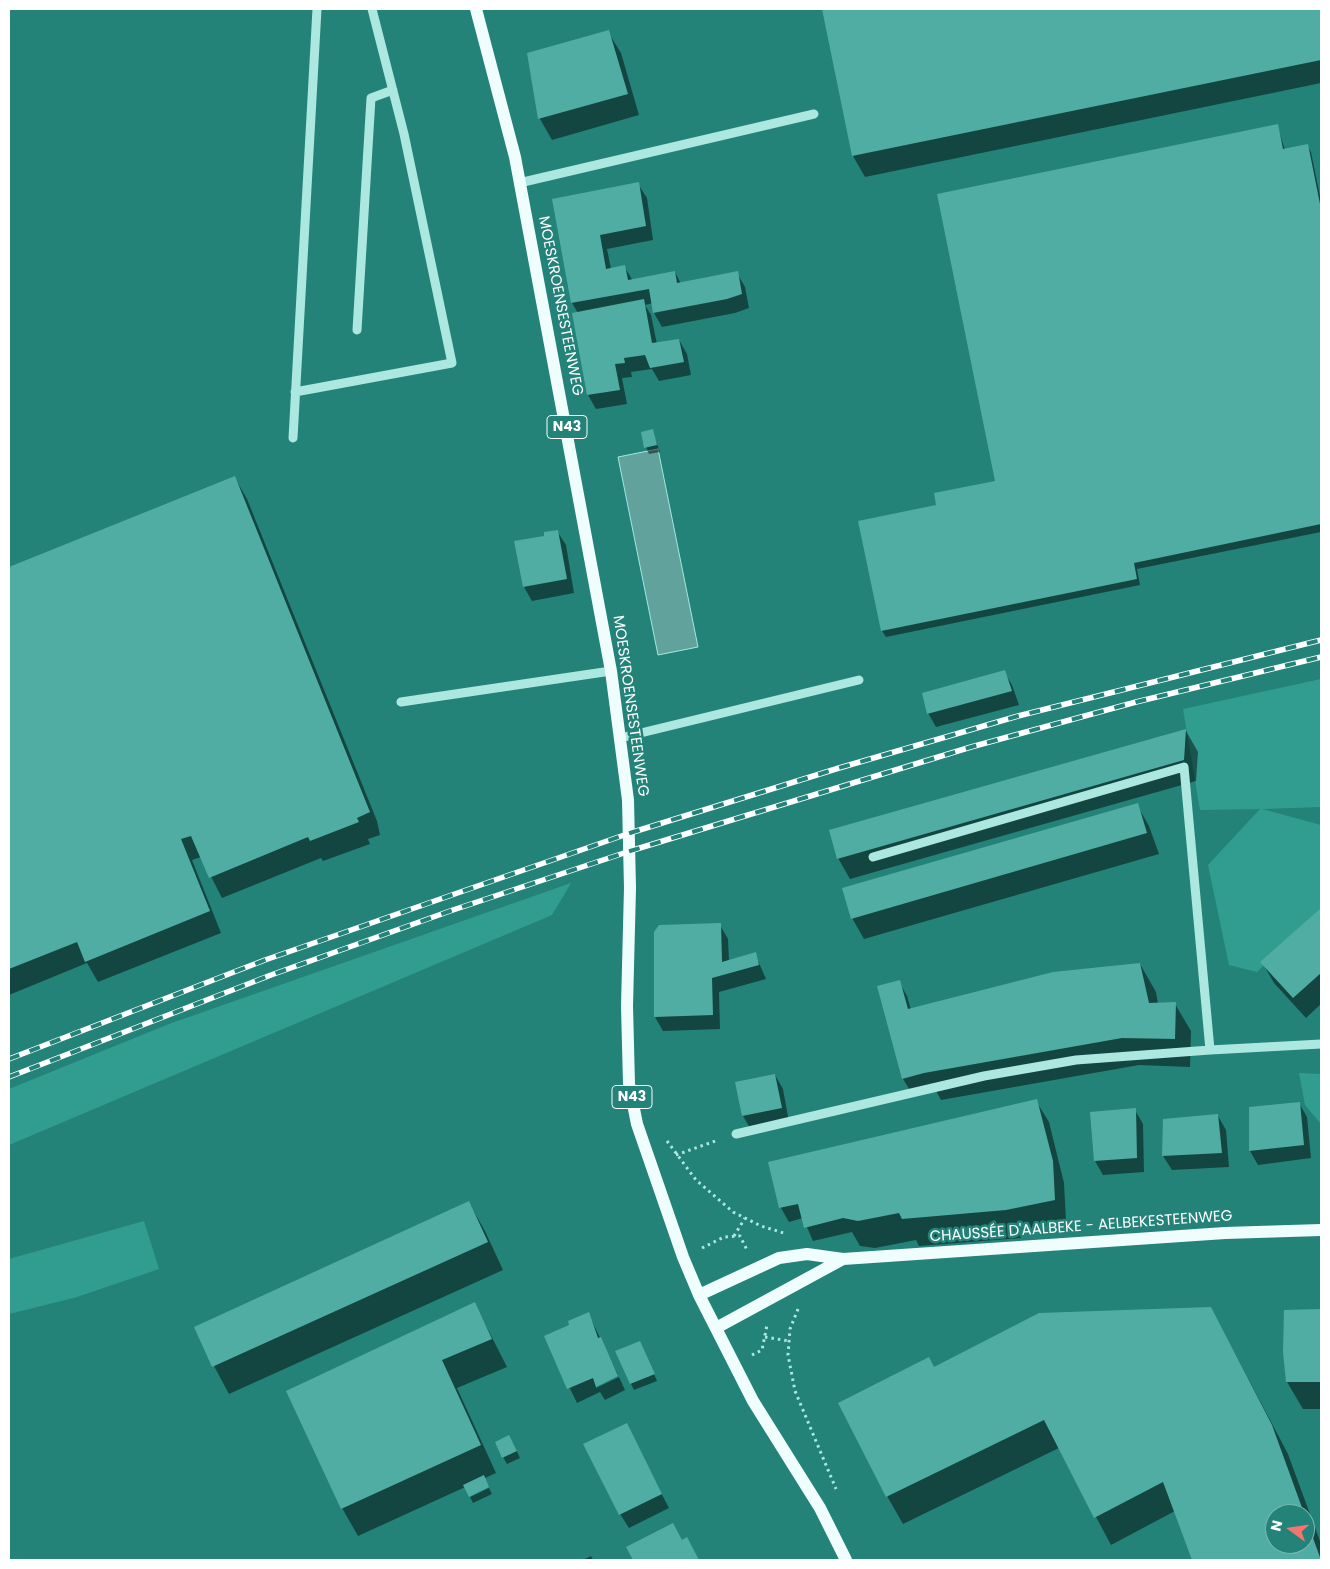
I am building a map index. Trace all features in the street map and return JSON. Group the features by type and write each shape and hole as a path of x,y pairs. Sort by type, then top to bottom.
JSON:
{"main road":[{"name":"MOESKROENSESTEENWEG","path":"476,9 519,182 611,671 628,800 630,851 627,1006 629,1084 637,1124 649,1164 699,1296"},
{"name":"CHAUSSÉE D'AALBEKE - AELBEKESTEENWEG","path":"699,1296 779,1258 807,1254 843,1259 1225,1233 1321,1230"},
{"name":"CHAUSSÉE D'AALBEKE - AELBEKESTEENWEG","path":"716,1328 843,1259"},
{"name":"N43","path":"699,1296 774,1437 820,1508 846,1560"}],"street":[{"path":"293,438 317,9"},
{"path":"295,392 452,363 393,90 372,9"},
{"path":"357,330 371,98 393,90"},
{"path":"519,182 814,114"},
{"path":"402,702 611,671"},
{"path":"620,738 859,680"},
{"path":"873,857 1184,767 1210,1050"},
{"path":"736,1134 984,1076 1076,1060 1321,1044"}],"path":[{"path":"676,1155 736,1134"},
{"path":"734,1237 745,1218"},
{"path":"765,1337 788,1341"}],"green space":[{"path":"1321,679 1321,807 1262,809 1321,825 1321,909 1257,972 1229,965 1208,865 1260,809 1200,810 1183,709"},
{"path":"571,883 552,915 9,1145 9,1089 169,1024"},
{"path":"1299,1073 1321,1074 1321,1124 1305,1105"},
{"path":"144,1221 159,1269 77,1297 9,1314 9,1259"}],"water":[{"path":"658,449 698,647 658,655 618,457"}],"building":[{"path":"822,9 1321,9 1321,60 852,156"},
{"path":"609,30 628,94 538,119 527,53"},
{"path":"1278,124 1283,149 1308,144 1321,209 1321,524 1134,563 1137,579 881,631 858,521 936,505 934,493 995,481 937,194"},
{"path":"639,182 646,226 600,235 606,269 625,265 628,280 675,271 677,283 738,271 742,294 727,299 653,313 649,289 571,303 552,199"},
{"path":"644,299 652,343 679,339 684,362 650,368 645,355 624,358 625,363 615,364 620,390 587,395 572,313"},
{"path":"653,429 657,445 644,448 641,432"},
{"path":"235,476 370,812 357,818 359,822 310,841 308,837 209,878 191,836 181,839 210,911 85,962 77,942 9,969 9,567"},
{"path":"558,530 567,579 523,587 514,541 544,536 544,532"},
{"path":"1005,670 1012,691 927,714 922,693"},
{"path":"1186,729 1184,760 837,859 829,830"},
{"path":"1138,803 1147,833 851,919 842,888"},
{"path":"1321,908 1321,973 1293,998 1260,962"},
{"path":"721,923 722,962 756,952 759,965 712,978 713,1015 654,1017 654,932 659,925"},
{"path":"1140,963 1149,1003 1176,1002 1175,1039 1122,1038 924,1073 902,1079 877,986 900,980 908,1009 1053,972"},
{"path":"775,1074 782,1108 742,1116 735,1082"},
{"path":"1037,1099 1053,1161 1055,1200 1006,1210 902,1219 899,1213 858,1221 843,1218 804,1228 798,1204 779,1208 768,1162"},
{"path":"1300,1102 1304,1145 1249,1151 1249,1107"},
{"path":"1136,1108 1137,1158 1094,1161 1090,1112"},
{"path":"1218,1114 1222,1153 1162,1156 1163,1119"},
{"path":"469,1201 488,1242 212,1367 194,1327"},
{"path":"475,1302 492,1339 442,1360 481,1445 341,1509 286,1391"},
{"path":"1211,1307 1272,1425 1300,1504 1265,1504 1265,1554 1315,1554 1315,1544 1321,1560 1192,1560 1163,1482 1094,1518 1044,1420 886,1497 838,1403 929,1357 934,1367 1039,1313"},
{"path":"1321,1309 1321,1382 1286,1382 1283,1352 1284,1310"},
{"path":"589,1312 598,1338 601,1337 618,1376 596,1387 593,1378 567,1389 544,1336 569,1325 568,1321"},
{"path":"640,1341 655,1374 630,1384 615,1351"},
{"path":"627,1423 662,1494 619,1515 583,1444"},
{"path":"509,1435 517,1451 502,1458 495,1442"},
{"path":"484,1475 489,1487 469,1497 463,1485"},
{"path":"673,1523 682,1540 687,1537 699,1560 633,1560 626,1547"}],"railway":[{"path":"9,1059 265,960 630,833 839,768 1018,716 1321,640"},
{"path":"9,1077 271,975 450,911 630,851 971,747 1136,702 1321,657"}]}
